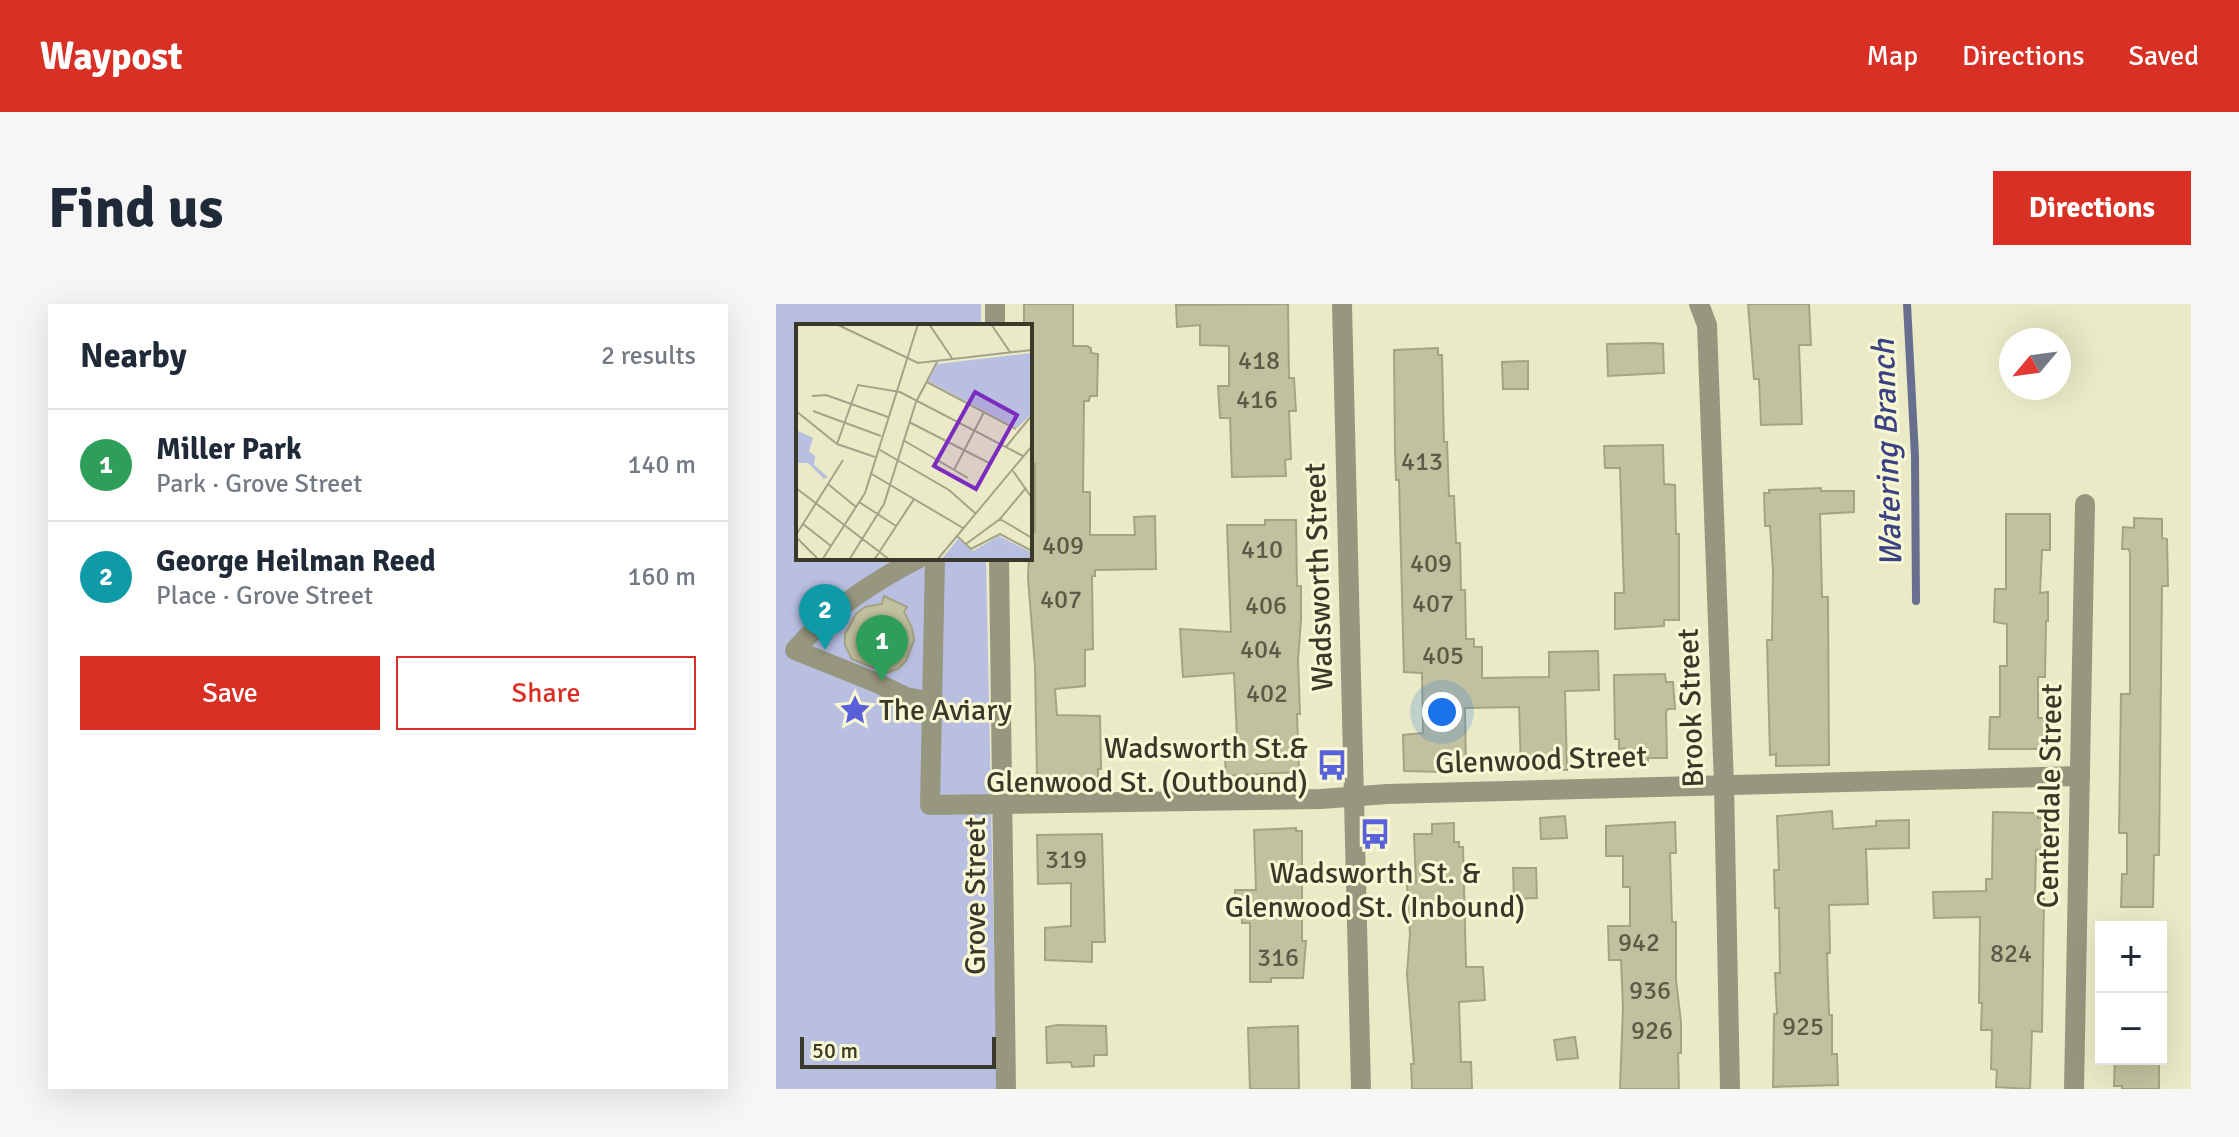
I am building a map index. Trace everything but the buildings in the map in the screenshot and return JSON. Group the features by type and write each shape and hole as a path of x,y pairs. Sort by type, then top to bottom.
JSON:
{"street":[{"name":"Wadsworth Street","path":"1342,304 1361,1089"},
{"name":"Brook Street","path":"1699,304 1707,325 1724,785 1730,1089"},
{"name":"Centerdale Street","path":"2074,1089 2085,504"},
{"path":"915,560 887,574 812,631 795,650 906,697 932,702 935,560"},
{"name":"Grove Street","path":"999,560 1006,1089"},
{"name":"Glenwood Street","path":"932,702 930,805 1321,799 2080,776"}],"shaded area":[{"path":"776,304 981,304 981,324 796,324 796,560 986,560 997,1089 776,1089"}],"waterway":[{"name":"Watering Branch","path":"1907,304 1915,456 1916,601"}],"place":[{"name":"George Heilman Reed","path":"825,650"},
{"name":"Miller Park","path":"882,681"},
{"name":"The Aviary","path":"855,710"},
{"name":"Wadsworth St.& Glenwood St. (Outbound)","path":"1332,765"},
{"name":"Wadsworth St. & Glenwood St. (Inbound)","path":"1375,834"}]}
